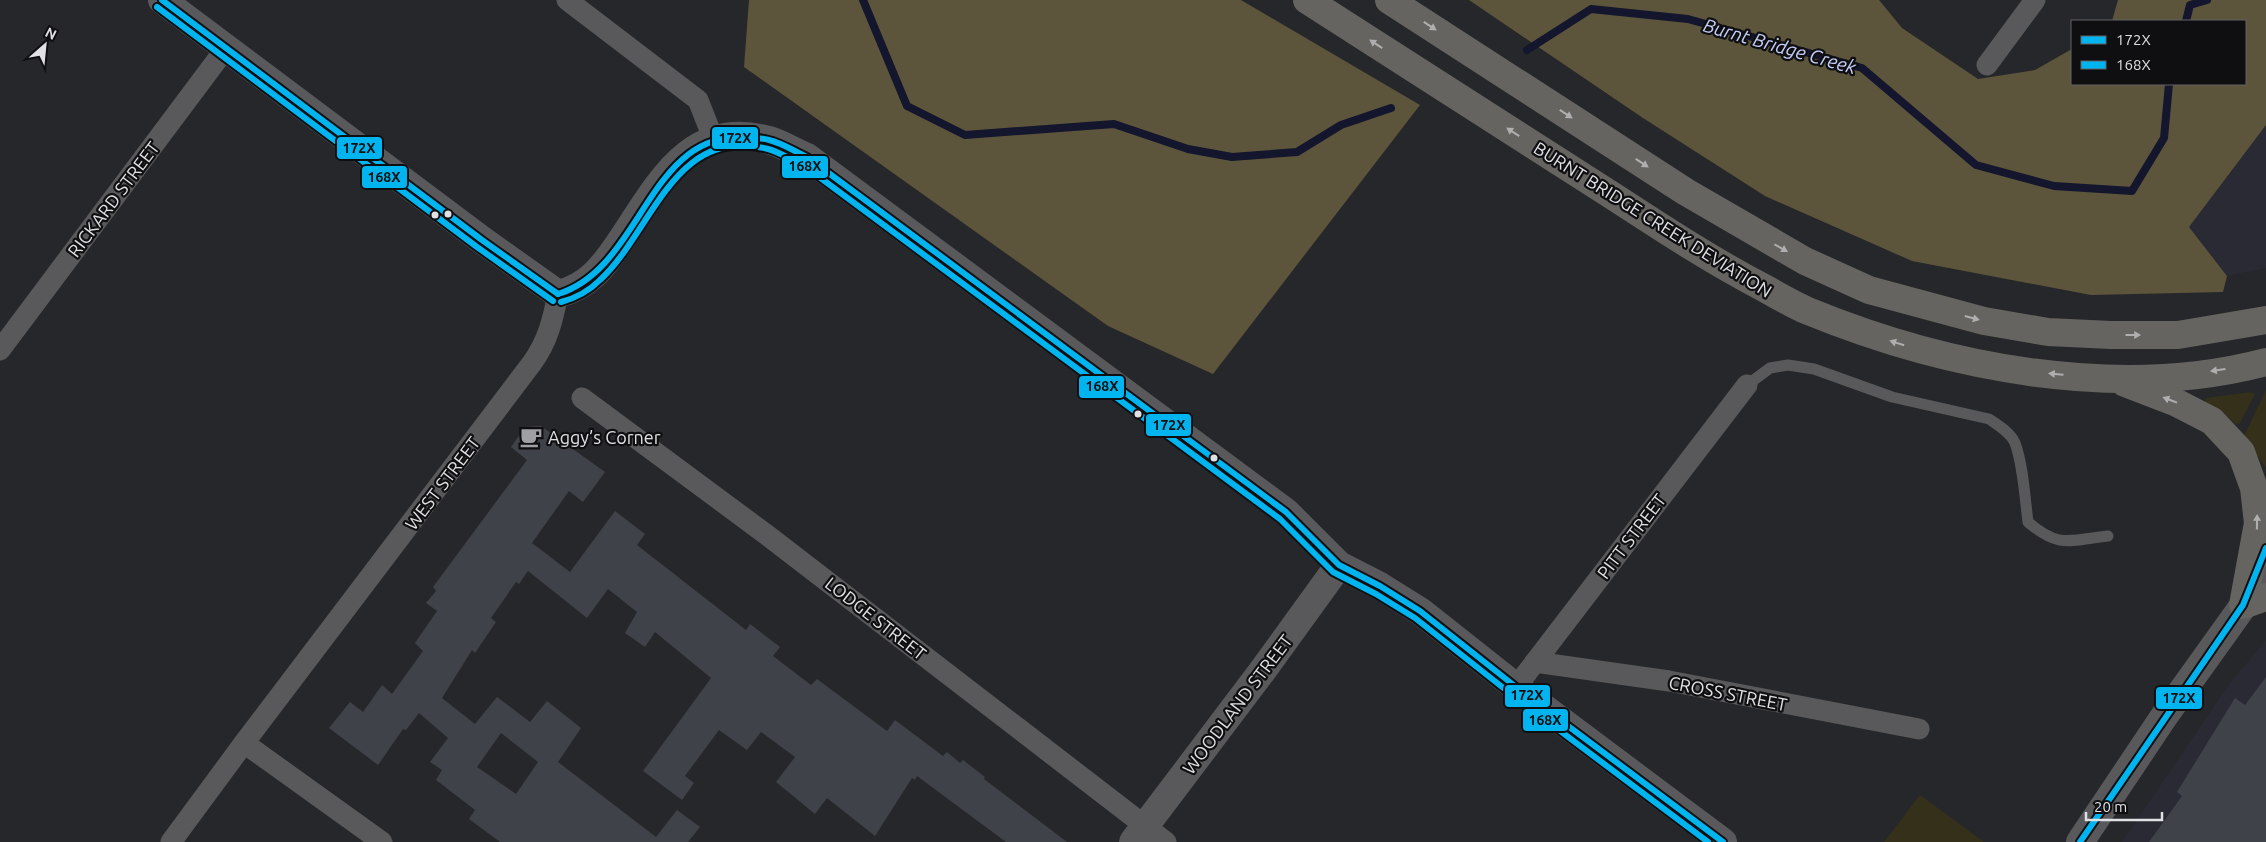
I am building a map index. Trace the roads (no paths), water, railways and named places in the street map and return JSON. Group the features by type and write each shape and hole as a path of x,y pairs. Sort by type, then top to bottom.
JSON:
{"highway":[{"name":"BURNT BRIDGE CREEK DEVIATION","path":"1307,0 1731,271 1806,310 1898,344 1953,358 2020,371 2110,378 2174,376 2266,362"},
{"path":"1389,0 1686,192 1805,261 1869,290 1984,321 2048,332 2110,335 2178,335 2266,320"},
{"path":"2110,378 2177,403 2212,421 2241,452 2254,488 2258,523 2255,601"}],"street":[{"path":"162,0 489,245 558,294 569,291 588,281 605,264 678,160 712,138 734,136 769,140 807,157 1286,512 1339,565 1380,586 1420,611 1516,687 1723,842"},
{"path":"567,0 698,100 712,138"},
{"path":"1987,64 2035,0"},
{"name":"RICKARD STREET","path":"0,350 226,48"},
{"name":"WEST STREET","path":"171,842 538,356 549,334 558,294"},
{"name":"PITT STREET","path":"1516,687 1747,385"},
{"name":"LODGE STREET","path":"582,398 767,535 1139,834 1166,842"},
{"path":"2255,601 2266,548"},
{"name":"WOODLAND STREET","path":"1139,834 1263,670 1339,565"},
{"path":"2080,842 2255,601 2266,574"},
{"name":"CROSS STREET","path":"1535,662 1669,682 1919,729"},
{"path":"244,743 382,842"}],"lane":[{"path":"1747,385 1770,368 1788,365 1814,369 1892,397 1989,419 2000,426 2015,442 2028,522 2044,536 2061,542 2108,536"}],"waterway":[{"name":"Burnt Bridge Creek","path":"863,0 907,106 965,135 1114,124 1188,149 1232,157 1297,152 1341,125 1391,108"},
{"name":"Burnt Bridge Creek","path":"2186,20 2190,5 2207,0"},
{"name":"Burnt Bridge Creek","path":"1527,50 1591,9 1688,19 1862,68 1976,165 2054,186 2132,191 2164,138 2169,85"}],"place":[{"name":"Aggy’s Corner","path":"531,437"}]}
